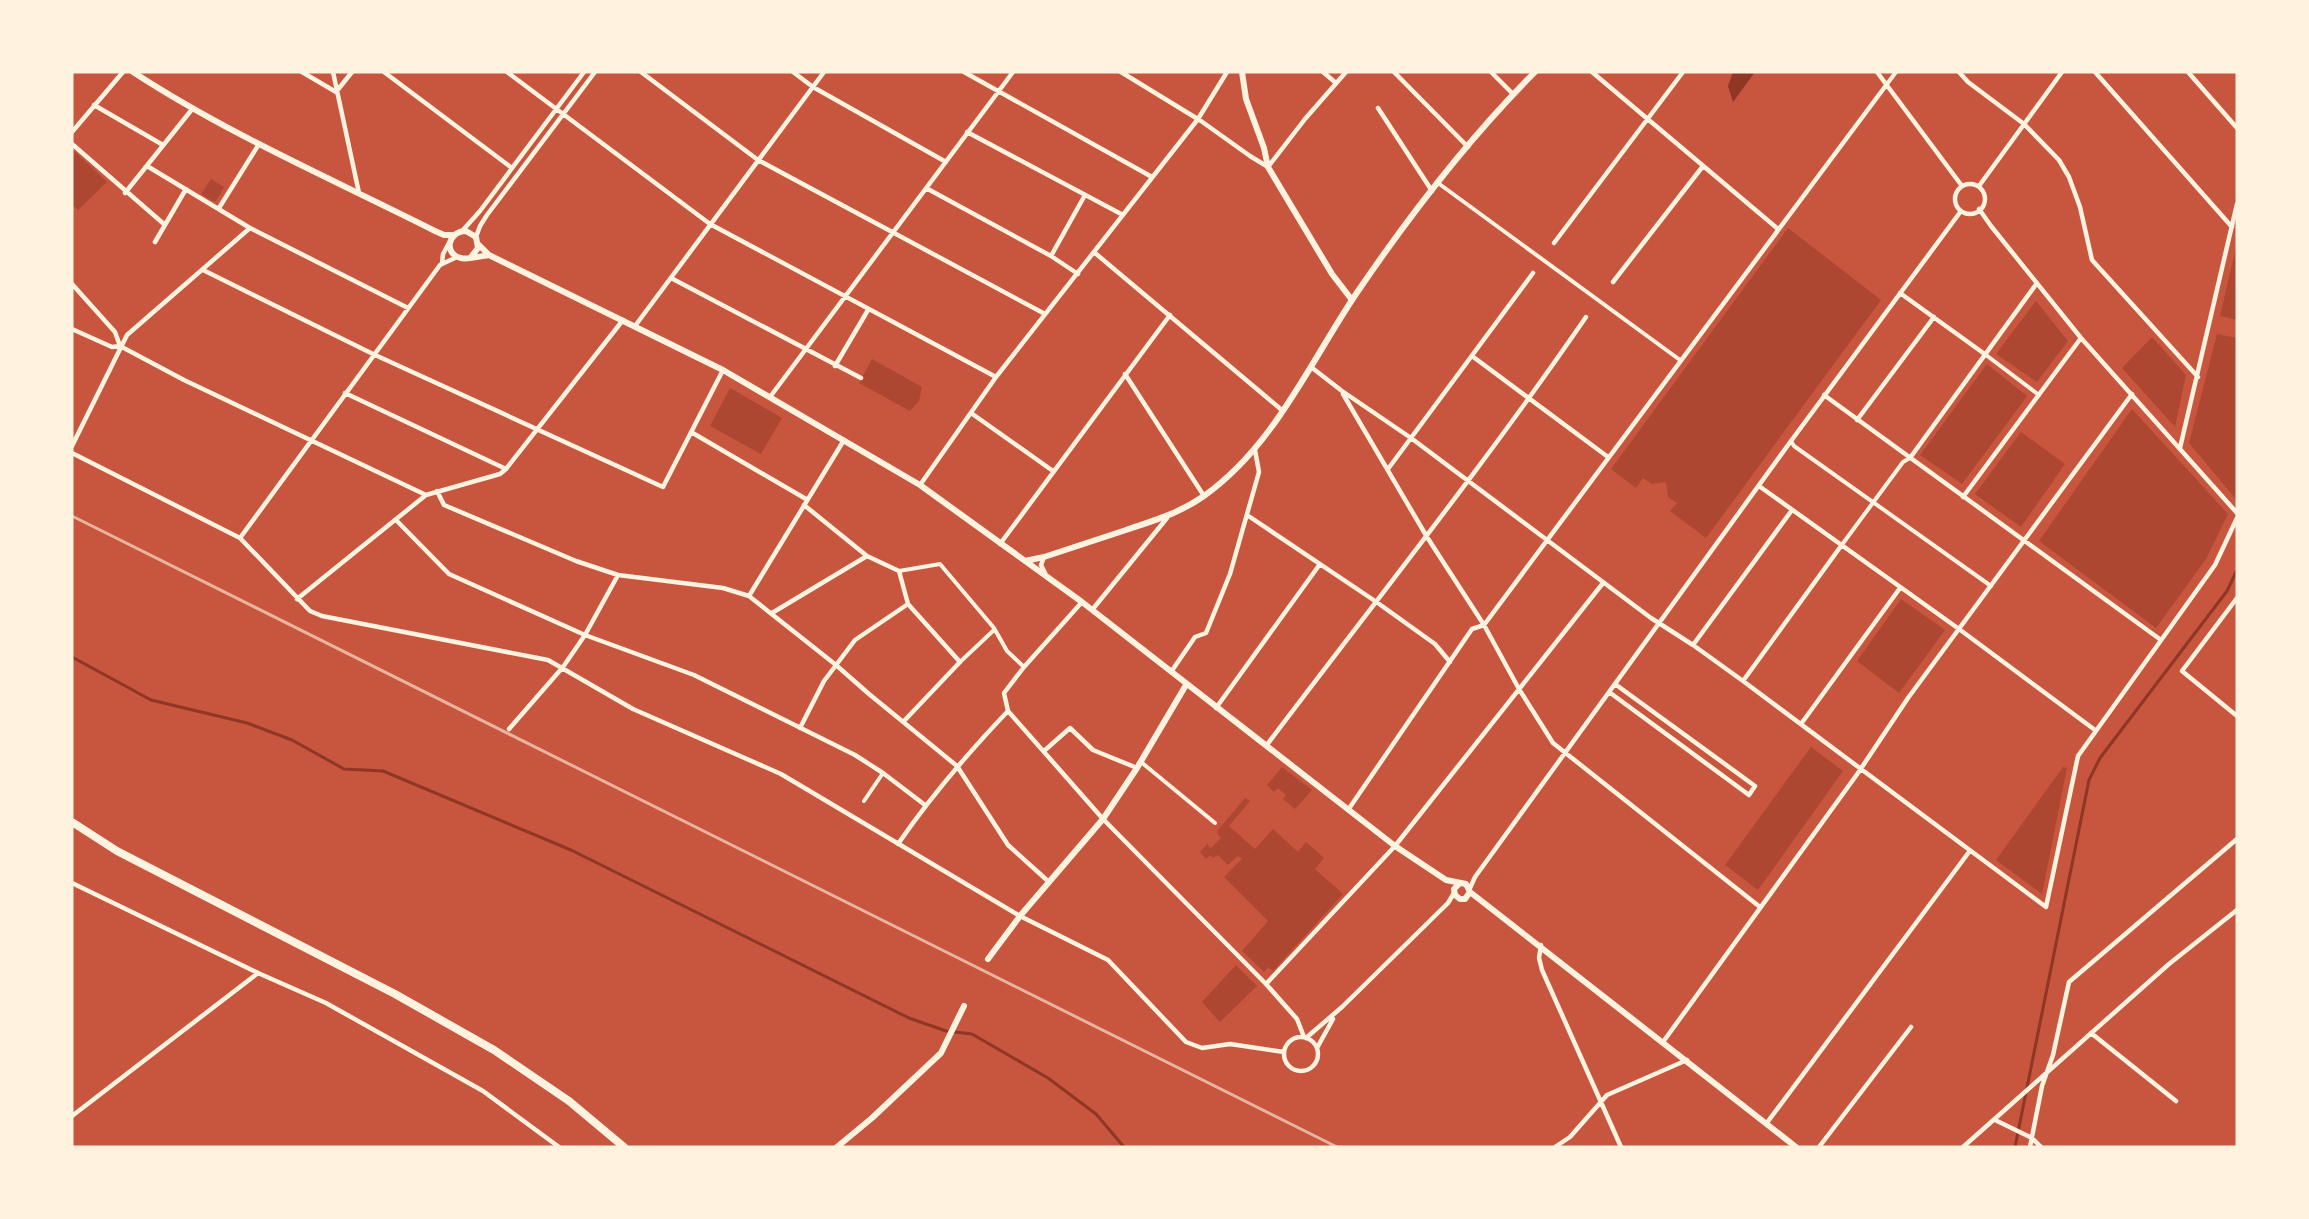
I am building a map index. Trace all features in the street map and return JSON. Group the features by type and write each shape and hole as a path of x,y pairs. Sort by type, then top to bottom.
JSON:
{"main road":[{"path":"72,822 117,851 395,994 494,1050 569,1101 624,1147"}],"street":[{"path":"72,132 123,72"},
{"path":"133,72 259,144 444,235 457,257"},
{"path":"302,72 336,92"},
{"path":"333,72 359,193"},
{"path":"336,92 352,72"},
{"path":"384,72 512,168"},
{"path":"507,72 710,224 996,377"},
{"path":"240,538 442,263 443,254 450,243 512,168 584,72"},
{"path":"471,256 476,251 477,240 487,215 595,72"},
{"path":"641,72 758,160 1045,314"},
{"path":"793,72 813,87 946,162"},
{"path":"635,326 824,72"},
{"path":"964,72 1152,177"},
{"path":"770,397 1013,72"},
{"path":"1121,72 1198,119 1268,167"},
{"path":"920,484 996,377 1198,119 1227,72"},
{"path":"1242,72 1246,99 1264,148 1268,167 1332,274 1352,300"},
{"path":"1323,72 1336,83"},
{"path":"1268,167 1305,119 1346,72"},
{"path":"1394,72 1468,147"},
{"path":"1491,72 1513,94"},
{"path":"1022,559 1044,557 1167,518 1204,496 1255,450 1283,411 1352,300 1432,190 1513,94 1535,72"},
{"path":"1592,72 1778,229"},
{"path":"1554,243 1683,72"},
{"path":"1877,72 1962,186"},
{"path":"1348,810 1472,630 1484,625 1896,72"},
{"path":"1959,72 1968,82 2024,124 2048,146 2069,177 2080,207 2092,260 2198,377"},
{"path":"1979,186 2062,72"},
{"path":"2095,72 2232,227"},
{"path":"2188,72 2237,128"},
{"path":"94,105 163,145"},
{"path":"125,193 193,108"},
{"path":"1378,108 1432,190"},
{"path":"967,132 1123,215"},
{"path":"72,144 125,193 165,225"},
{"path":"219,208 259,144"},
{"path":"147,165 250,228 408,308"},
{"path":"1613,282 1703,166"},
{"path":"1438,183 1680,360"},
{"path":"1961,211 1955,201 1962,186 1968,184 1979,186"},
{"path":"1961,211 1974,213 1979,209 1985,198 1979,186"},
{"path":"926,188 1051,256 1078,274"},
{"path":"155,242 186,189"},
{"path":"1051,256 1085,195"},
{"path":"2180,448 2237,204"},
{"path":"1979,209 2080,338 2237,513"},
{"path":"1342,1007 1330,1023 1317,1048 1317,1060 1310,1069 1294,1070 1289,1067 1284,1058 1288,1042 1298,1037 1305,1038 1342,1007 1448,903 1454,892 1466,887 1475,877 1824,395 1961,211"},
{"path":"72,446 127,335 250,228"},
{"path":"463,230 469,231 489,255 723,370 920,484 1082,602 1395,846 1446,880 1466,887 1483,904 1541,945 1796,1147"},
{"path":"435,231 450,243"},
{"path":"1095,253 1283,411"},
{"path":"442,263 457,257 464,259 471,256 489,255"},
{"path":"203,270 373,354 663,487 723,370"},
{"path":"1388,469 1533,273"},
{"path":"671,278 861,378"},
{"path":"1743,681 1873,502 1903,462 1910,458 2037,283"},
{"path":"72,284 115,332 120,346"},
{"path":"1900,293 2039,396"},
{"path":"836,366 868,310"},
{"path":"1000,544 1170,315"},
{"path":"1266,746 1375,601 1469,482 1586,317"},
{"path":"1857,420 1934,317"},
{"path":"297,599 426,495 500,474 506,469 623,320"},
{"path":"72,328 112,346 120,346 184,380 426,495"},
{"path":"1963,497 2080,338"},
{"path":"1472,356 1608,458"},
{"path":"1311,367 1411,438 1603,583 1743,681 1969,852 2046,907 2078,756 2215,565 2237,518"},
{"path":"1125,374 1204,496"},
{"path":"1342,391 1427,537 1484,625 1552,743 1760,906"},
{"path":"345,393 506,469"},
{"path":"1663,1042 1860,769 1908,698 2132,394"},
{"path":"1824,395 2161,640"},
{"path":"971,413 1053,471"},
{"path":"691,432 806,499"},
{"path":"749,596 844,440"},
{"path":"1791,441 1794,446 1991,586"},
{"path":"1171,673 1194,638 1206,633 1230,574 1259,472 1255,450"},
{"path":"72,453 240,538 310,611 322,616 548,660 633,709 781,774 1020,916 1108,960 1186,1042 1202,1048 1230,1044 1284,1052"},
{"path":"1759,486 1959,629 2095,730"},
{"path":"437,491 444,505 576,561 618,575 723,588 749,596 957,766 1008,845 1049,882"},
{"path":"804,505 867,556 899,571 940,564 994,630 1007,651 1024,667"},
{"path":"1693,645 1792,510"},
{"path":"1247,515 1435,644 1450,662"},
{"path":"1092,610 1167,518"},
{"path":"396,520 449,574 585,635 694,675 855,756 884,774 925,805"},
{"path":"772,613 867,556"},
{"path":"1044,557 1042,570 1048,577"},
{"path":"1216,708 1320,564"},
{"path":"899,571 908,604 960,663"},
{"path":"510,729 563,667 585,635 618,575"},
{"path":"1266,984 1395,846 1603,583"},
{"path":"1801,724 1900,588"},
{"path":"2237,598 2182,671 2237,716"},
{"path":"1082,602 1004,693 1008,711 1103,819 1266,984 1298,1019 1305,1038 1317,1048"},
{"path":"800,728 824,681 862,634 908,604"},
{"path":"904,721 994,630"},
{"path":"1608,692 1749,795 1755,786 1615,684"},
{"path":"988,959 1020,916 1103,819 1139,765 1186,685"},
{"path":"898,844 925,805 957,766 1008,711"},
{"path":"1044,751 1070,728 1093,750 1139,765 1215,823"},
{"path":"864,801 884,774"},
{"path":"2030,1147 2042,1086 2048,1072 2069,982 2237,839"},
{"path":"1766,1124 1969,852"},
{"path":"1446,880 1454,892 1463,899 1483,904"},
{"path":"72,883 258,973 326,1003 474,1086 559,1147"},
{"path":"1463,899 1466,887"},
{"path":"1448,903 1463,899"},
{"path":"1963,1147 2169,964 2237,910"},
{"path":"1541,945 1539,958 1542,970 1622,1147"},
{"path":"72,1116 258,973"},
{"path":"837,1147 872,1118 941,1053 964,1006"},
{"path":"1819,1147 1911,1027"},
{"path":"2091,1033 2176,1101"},
{"path":"1555,1147 1570,1137 1607,1095 1687,1060"},
{"path":"1995,1120 2032,1138 2041,1147"}],"shaded area":[{"path":"1733,72 1755,72 1733,102 1728,86"},
{"path":"72,149 107,182 78,210 72,204"},
{"path":"211,179 224,187 216,201 201,194"},
{"path":"1788,228 1881,300 1706,538 1670,511 1677,503 1668,497 1666,482 1652,484 1643,478 1636,488 1611,469"},
{"path":"2237,243 2237,320 2220,316"},
{"path":"2036,301 2068,341 2037,382 1996,354"},
{"path":"2217,334 2237,338 2237,489 2235,498 2189,443"},
{"path":"2152,337 2186,375 2175,427 2122,368"},
{"path":"872,359 922,387 919,401 910,411 859,383"},
{"path":"1987,364 2027,396 1962,484 1920,455"},
{"path":"730,388 782,418 761,454 710,426"},
{"path":"2132,409 2228,514 2206,559 2156,628 2039,541"},
{"path":"2021,432 2065,464 2021,527 1975,494"},
{"path":"1901,599 1945,630 1899,693 1857,661"},
{"path":"1811,747 1843,771 1758,890 1725,865"},
{"path":"1282,767 1312,790 1295,809 1283,799 1286,795 1278,788 1274,792 1267,785"},
{"path":"2063,767 2067,768 2042,894 1996,860"},
{"path":"1245,798 1250,801 1229,826 1255,849 1273,829 1298,852 1306,842 1324,858 1315,869 1343,894 1273,971 1268,967 1264,972 1242,951 1268,921 1224,877 1242,859 1238,856 1228,865 1218,855 1213,858 1210,855 1206,859 1200,852 1207,844 1211,848 1221,838 1217,833 1218,830"},
{"path":"1236,965 1257,986 1220,1022 1202,1002"}],"waterway":[{"path":"2015,1147 2089,780 2100,758 2227,591 2237,570"},
{"path":"72,657 151,700 247,723 292,740 344,769 383,771 571,850 909,1018 946,1031 972,1034 1048,1078 1096,1114 1124,1147"}],"railway":[{"path":"72,516 1337,1147"}]}
